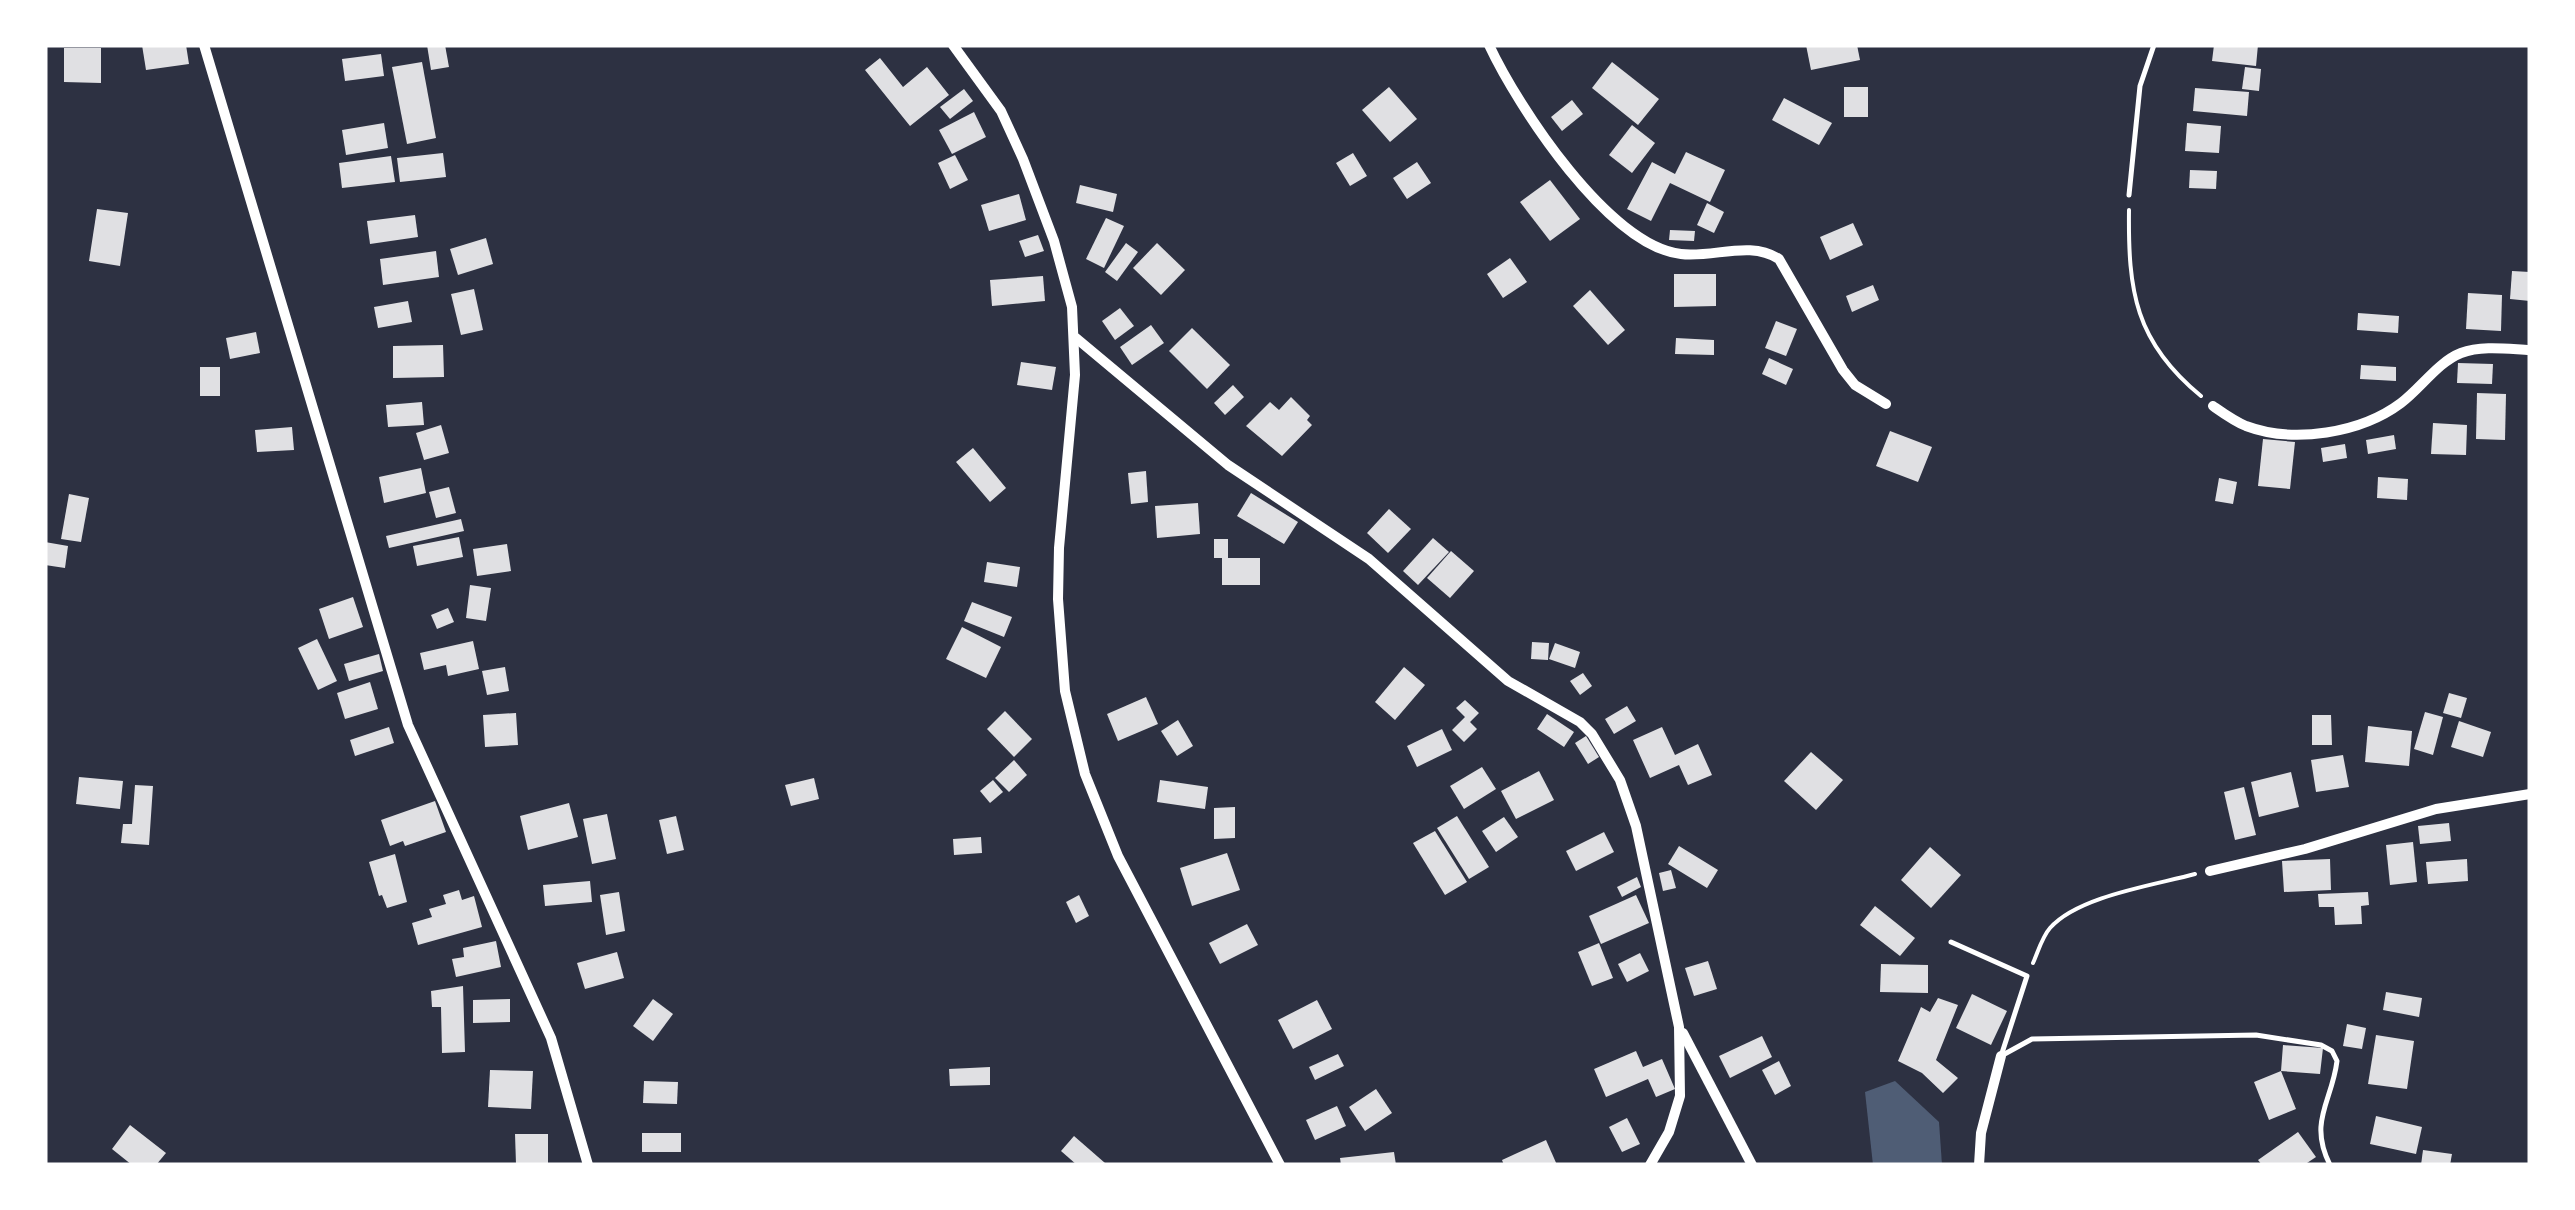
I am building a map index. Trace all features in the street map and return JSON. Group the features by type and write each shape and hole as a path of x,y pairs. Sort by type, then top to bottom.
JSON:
{"street":[{"path":"204,45 408,726 551,1038 588,1165"},
{"path":"952,45 1001,111 1024,158 1064,276 1076,338 1058,548 1058,599 1064,676 1085,774 1118,856 1280,1165"},
{"path":"1489,45 1507,82 1590,192 1620,225 1662,250 1706,254 1761,250 1779,259 1843,370 1855,385 1886,404"},
{"path":"1076,338 1228,465 1369,558 1508,681 1588,728 1620,780 1636,826 1679,1026 1680,1096 1669,1132 1650,1165"},
{"path":"2212,406 2258,429 2310,432 2349,428 2382,416 2456,355 2484,349 2530,350"},
{"path":"2210,871 2306,849 2436,809 2530,794"},
{"path":"1679,1026 1752,1165"},
{"path":"1979,1165 1981,1133 2001,1056"}],"lane":[{"path":"2129,195 2140,86 2154,45"},
{"path":"1951,942 2027,976 2001,1056"},
{"path":"2001,1056 2032,1039 2068,1036 2256,1035 2321,1045 2332,1051 2336,1061 2320,1122 2322,1145 2330,1165"}],"path":[{"path":"2129,195 2128,258 2136,310 2171,368 2212,406"},
{"path":"2027,976 2048,930 2060,920 2111,896 2210,871"}],"water":[{"path":"1895,1081 1939,1122 1942,1165 1873,1165 1865,1092"}],"building":[{"path":"142,45 186,45 189,64 146,70"},
{"path":"427,45 445,45 449,67 431,70"},
{"path":"1806,45 1857,45 1860,60 1811,70"},
{"path":"2214,45 2258,45 2256,66 2212,61"},
{"path":"64,48 101,48 101,83 64,82"},
{"path":"381,54 384,76 345,81 342,59"},
{"path":"880,58 903,87 927,67 949,95 910,126 865,70"},
{"path":"422,62 436,138 407,144 392,67"},
{"path":"1612,62 1659,99 1638,125 1592,88"},
{"path":"2245,67 2261,69 2259,91 2242,89"},
{"path":"1389,87 1417,119 1390,142 1362,110"},
{"path":"1844,87 1868,87 1868,117 1844,117"},
{"path":"2195,88 2249,92 2247,116 2193,111"},
{"path":"964,89 973,101 950,119 940,107"},
{"path":"1784,98 1832,123 1819,145 1772,120"},
{"path":"1572,100 1583,114 1562,131 1551,117"},
{"path":"974,112 986,137 952,154 939,130"},
{"path":"384,123 388,148 346,155 342,130"},
{"path":"2187,123 2221,126 2219,153 2185,151"},
{"path":"1632,125 1655,143 1632,173 1609,155"},
{"path":"1686,152 1725,170 1710,202 1670,183 1651,221 1627,209 1652,162 1675,174"},
{"path":"443,153 446,177 400,182 397,158"},
{"path":"1353,153 1367,176 1350,186 1336,163"},
{"path":"955,155 968,180 950,189 938,163"},
{"path":"391,156 395,182 342,188 339,163"},
{"path":"1417,162 1431,183 1407,199 1393,178"},
{"path":"2190,170 2217,171 2216,189 2189,188"},
{"path":"1550,180 1580,219 1550,241 1520,202"},
{"path":"1080,185 1117,194 1113,212 1076,203"},
{"path":"1019,194 1026,220 989,231 981,205"},
{"path":"1707,203 1724,212 1714,233 1697,225"},
{"path":"97,209 128,213 120,266 89,261"},
{"path":"415,215 418,237 370,244 367,221"},
{"path":"1106,218 1124,226 1104,268 1086,259"},
{"path":"1853,223 1863,245 1830,260 1820,237"},
{"path":"1670,230 1695,231 1694,241 1669,240"},
{"path":"1038,235 1044,251 1025,257 1019,241"},
{"path":"486,238 493,264 458,275 450,249"},
{"path":"1126,243 1138,252 1117,281 1105,272"},
{"path":"1157,243 1185,270 1161,295 1133,268"},
{"path":"436,251 439,277 383,285 380,259"},
{"path":"1510,258 1527,282 1503,298 1487,274"},
{"path":"2512,271 2530,272 2530,301 2510,299"},
{"path":"1674,274 1716,274 1716,306 1674,307"},
{"path":"1043,276 1045,301 992,306 990,280"},
{"path":"1873,285 1879,300 1852,312 1846,296"},
{"path":"474,289 483,330 461,335 451,294"},
{"path":"1590,290 1625,330 1608,345 1573,306"},
{"path":"2468,293 2502,295 2501,331 2466,329"},
{"path":"408,301 412,322 378,328 374,307"},
{"path":"1120,308 1134,326 1115,340 1102,321"},
{"path":"2358,313 2399,316 2398,333 2357,330"},
{"path":"1776,321 1797,329 1786,356 1765,348"},
{"path":"1151,325 1164,343 1132,365 1120,347"},
{"path":"1192,328 1230,365 1207,389 1169,351"},
{"path":"256,332 260,353 230,359 226,338"},
{"path":"1676,338 1714,340 1714,355 1675,354"},
{"path":"443,345 444,377 393,378 393,346"},
{"path":"1769,358 1793,369 1786,385 1762,374"},
{"path":"1021,362 1056,367 1052,390 1017,385"},
{"path":"2458,363 2493,364 2492,384 2457,383"},
{"path":"2361,365 2396,367 2396,381 2360,379"},
{"path":"200,367 220,367 220,396 200,396"},
{"path":"1233,385 1244,397 1225,415 1214,403"},
{"path":"2477,393 2506,394 2505,440 2476,439"},
{"path":"1291,397 1310,416 1307,420 1312,425 1282,456 1246,426 1270,402 1279,410"},
{"path":"422,402 424,425 388,427 386,405"},
{"path":"2433,423 2467,425 2466,455 2431,454"},
{"path":"441,425 449,453 424,460 416,433"},
{"path":"292,427 294,450 257,452 255,430"},
{"path":"1890,431 1932,447 1918,482 1876,466"},
{"path":"2394,435 2396,449 2368,454 2366,440"},
{"path":"2263,439 2295,442 2290,489 2258,486"},
{"path":"2345,444 2347,458 2323,462 2321,448"},
{"path":"973,448 1006,488 990,502 956,462"},
{"path":"421,468 426,493 384,503 379,477"},
{"path":"1146,471 1148,502 1131,504 1128,473"},
{"path":"2378,477 2408,479 2407,500 2377,498"},
{"path":"2219,478 2237,482 2233,504 2215,501"},
{"path":"449,487 456,513 436,518 429,492"},
{"path":"1251,493 1298,522 1284,544 1237,516"},
{"path":"69,494 89,498 81,542 61,539"},
{"path":"1198,503 1200,534 1157,538 1155,506"},
{"path":"1389,509 1411,529 1388,553 1367,533"},
{"path":"461,519 464,531 389,548 386,536"},
{"path":"459,537 463,557 417,566 413,546"},
{"path":"1433,538 1449,552 1418,585 1403,571"},
{"path":"1214,539 1228,539 1228,558 1260,558 1260,585 1222,585 1222,558 1214,558"},
{"path":"45,542 68,546 65,568 45,565"},
{"path":"507,544 511,571 477,576 473,549"},
{"path":"1451,551 1474,571 1450,598 1427,578"},
{"path":"987,562 1020,567 1017,587 984,582"},
{"path":"470,585 491,588 486,621 466,618"},
{"path":"353,597 363,627 329,639 319,609"},
{"path":"972,602 1012,617 1004,637 964,621"},
{"path":"448,608 454,622 437,629 431,615"},
{"path":"962,627 1001,647 986,678 946,659"},
{"path":"317,639 337,681 318,690 298,648"},
{"path":"473,641 479,669 448,676 446,665 424,670 420,653"},
{"path":"1532,642 1549,643 1548,660 1531,659"},
{"path":"1555,643 1580,652 1575,668 1549,659"},
{"path":"379,654 383,671 349,681 344,664"},
{"path":"505,667 509,691 487,695 482,671"},
{"path":"1404,667 1425,685 1395,720 1375,702"},
{"path":"1583,673 1592,686 1580,695 1570,681"},
{"path":"370,682 378,709 345,719 337,693"},
{"path":"2449,693 2467,698 2461,718 2443,713"},
{"path":"1146,697 1158,724 1118,741 1107,714"},
{"path":"1465,700 1479,713 1470,722 1477,729 1464,742 1452,730 1465,717 1456,708"},
{"path":"1627,706 1636,721 1614,734 1605,719"},
{"path":"1005,711 1032,739 1014,757 987,729"},
{"path":"2425,712 2443,717 2433,755 2414,749"},
{"path":"516,713 518,745 485,747 483,715"},
{"path":"1547,714 1574,732 1564,747 1537,729"},
{"path":"2312,715 2331,715 2332,745 2312,745"},
{"path":"1178,720 1193,746 1177,756 1161,731"},
{"path":"2459,721 2491,732 2483,757 2451,747"},
{"path":"2368,726 2412,731 2409,766 2365,762"},
{"path":"389,727 394,743 355,756 350,740"},
{"path":"1662,727 1675,755 1698,744 1712,775 1688,785 1679,765 1650,778 1633,740"},
{"path":"1442,729 1452,750 1417,767 1407,746"},
{"path":"1586,736 1599,757 1588,764 1575,743"},
{"path":"1811,752 1843,780 1816,810 1784,781"},
{"path":"2343,755 2349,787 2316,792 2311,760"},
{"path":"1014,760 1027,775 1009,792 995,778"},
{"path":"1482,767 1496,789 1464,809 1450,786"},
{"path":"1539,771 1554,800 1516,819 1501,791"},
{"path":"2291,772 2299,807 2259,817 2251,782"},
{"path":"79,777 123,781 120,809 76,804"},
{"path":"814,778 819,799 791,806 785,785"},
{"path":"993,780 1003,792 990,803 980,791"},
{"path":"1160,780 1208,787 1205,809 1157,802"},
{"path":"135,785 153,786 149,845 121,843 123,824 132,824"},
{"path":"2244,787 2256,835 2235,840 2224,792"},
{"path":"435,801 446,832 405,846 403,841 390,846 381,820"},
{"path":"569,803 578,837 528,850 520,816"},
{"path":"1235,807 1235,838 1214,839 1214,808"},
{"path":"607,814 616,859 592,864 583,819"},
{"path":"676,816 684,850 667,854 659,820"},
{"path":"1457,816 1489,867 1469,879 1437,828"},
{"path":"1504,817 1518,837 1496,852 1482,831"},
{"path":"2449,823 2451,841 2420,844 2418,826"},
{"path":"1435,831 1467,882 1445,895 1413,843"},
{"path":"1604,832 1614,852 1576,871 1566,851"},
{"path":"981,837 982,853 954,855 953,839"},
{"path":"2413,842 2417,882 2390,885 2386,845"},
{"path":"1679,846 1718,870 1707,888 1668,864"},
{"path":"1930,847 1961,875 1931,908 1901,880"},
{"path":"1227,853 1240,890 1192,906 1180,868"},
{"path":"395,854 407,902 387,908 382,895 379,896 369,862"},
{"path":"2330,859 2331,890 2284,892 2282,861"},
{"path":"2467,859 2468,881 2428,884 2426,862"},
{"path":"1671,870 1676,888 1663,891 1659,873"},
{"path":"1637,877 1641,887 1622,897 1617,887"},
{"path":"590,881 592,902 545,906 543,885"},
{"path":"459,890 462,900 474,896 482,927 418,945 412,923 432,917 429,909 446,904 443,895"},
{"path":"619,892 625,931 606,935 600,895"},
{"path":"2368,892 2369,905 2361,906 2362,924 2335,925 2334,907 2319,907 2318,894"},
{"path":"1079,895 1089,916 1076,923 1066,902"},
{"path":"1636,895 1649,923 1601,944 1589,916"},
{"path":"1875,906 1915,938 1900,956 1860,925"},
{"path":"1247,924 1258,945 1220,964 1209,943"},
{"path":"496,941 501,967 456,977 452,959 464,957 463,948"},
{"path":"1599,943 1613,978 1592,986 1578,952"},
{"path":"617,952 624,978 585,989 577,963"},
{"path":"1640,953 1649,971 1627,982 1618,964"},
{"path":"1708,961 1717,989 1694,996 1685,968"},
{"path":"1881,964 1928,965 1928,993 1880,992"},
{"path":"463,986 465,1052 442,1053 441,1007 432,1007 431,991"},
{"path":"2386,992 2422,998 2419,1017 2383,1010"},
{"path":"1972,994 2007,1011 1991,1045 1956,1028"},
{"path":"1938,998 1958,1005 1936,1060 1958,1078 1943,1093 1922,1073 1898,1061 1921,1007 1930,1012"},
{"path":"510,999 510,1022 473,1023 473,1000"},
{"path":"653,999 673,1014 653,1041 633,1026"},
{"path":"1317,1000 1332,1029 1293,1049 1278,1020"},
{"path":"2347,1024 2366,1028 2362,1049 2343,1046"},
{"path":"2376,1035 2414,1041 2407,1089 2368,1084"},
{"path":"1762,1036 1772,1057 1730,1078 1719,1056"},
{"path":"2283,1045 2323,1048 2320,1074 2281,1071"},
{"path":"1636,1051 1643,1067 1662,1059 1675,1089 1656,1097 1648,1079 1606,1097 1594,1069"},
{"path":"1338,1054 1344,1066 1315,1080 1309,1067"},
{"path":"1779,1061 1791,1086 1775,1095 1762,1070"},
{"path":"990,1067 990,1085 950,1086 949,1069"},
{"path":"490,1070 533,1071 531,1109 488,1107"},
{"path":"2281,1071 2296,1109 2269,1120 2254,1082"},
{"path":"644,1081 678,1082 677,1104 643,1103"},
{"path":"1376,1089 1392,1113 1365,1131 1349,1107"},
{"path":"1337,1106 1346,1126 1315,1140 1306,1120"},
{"path":"2376,1116 2422,1127 2416,1154 2370,1144"},
{"path":"1627,1118 1640,1144 1622,1152 1609,1127"},
{"path":"130,1125 166,1153 156,1165 132,1165 112,1149"},
{"path":"2298,1132 2316,1157 2304,1165 2262,1165 2258,1160"},
{"path":"642,1133 681,1133 681,1152 642,1152"},
{"path":"515,1134 548,1134 548,1163 516,1164"},
{"path":"1074,1136 1105,1163 1077,1165 1061,1151"},
{"path":"1546,1140 1557,1165 1504,1165 1502,1160"},
{"path":"2423,1150 2452,1154 2450,1165 2421,1165"},
{"path":"1394,1152 1396,1165 1341,1165 1340,1158"}]}
